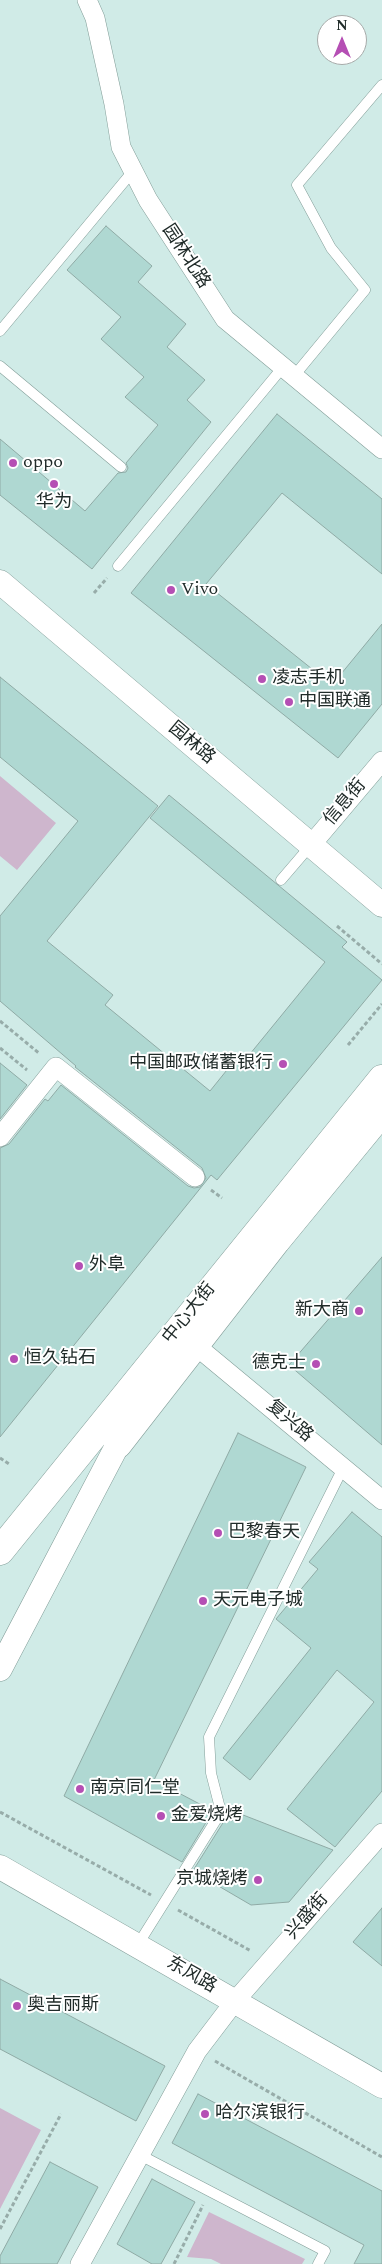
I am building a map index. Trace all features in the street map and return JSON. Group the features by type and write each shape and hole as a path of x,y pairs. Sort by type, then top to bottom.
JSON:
{"main road":[{"name":"中心大街","path":"0,1551 382,1079"},
{"path":"118,1444 276,1241 382,1112"}],"street":[{"name":"园林北路","path":"88,0 97,28 114,104 121,147 148,200 224,319 382,449"},
{"name":"园林路","path":"0,582 382,905"},
{"name":"信息街","path":"311,845 382,761"},
{"path":"0,1137 56,1067 195,1177"},
{"name":"复兴路","path":"195,1345 382,1500"},
{"path":"0,1669 118,1444"},
{"name":"兴盛街","path":"80,2264 197,2051 234,2001 382,1833"},
{"name":"东风路","path":"0,1867 382,2086"}],"lane":[{"path":"118,566 288,371 364,290 331,248 297,185 382,85"},
{"path":"0,331 133,171"},
{"path":"0,366 121,467"},
{"path":"281,880 311,845"},
{"path":"137,1946 222,1812 211,1773 209,1737 343,1468"},
{"path":"140,2155 325,2251 318,2264"}],"path":[{"path":"337,926 382,964"},
{"path":"348,1045 382,1004"},
{"path":"0,1021 56,1067"},
{"path":"0,1048 43,1084"},
{"path":"0,1458 8,1464"},
{"path":"0,1812 269,1962"},
{"path":"197,2051 382,2157"},
{"path":"0,2229 61,2114"},
{"path":"174,2264 210,2191"}],"shaded area":[{"path":"0,776 56,823 17,870 0,856"},
{"path":"0,2108 41,2130 0,2209"},
{"path":"209,2212 305,2259 302,2264 221,2264 211,2259 187,2257"}],"building":[{"path":"106,226 152,266 138,282 186,324 167,347 205,380 187,400 211,422 92,569 0,495 0,439 85,511 118,473 126,472 128,468 126,463 158,425 125,397 144,377 101,339 121,317 67,270"},
{"path":"277,414 382,499 382,574 282,493 206,584 332,685 382,624 382,704 338,758 131,593"},
{"path":"0,677 158,806 47,941 113,995 105,1005 210,1091 235,1060 241,1065 325,962 150,818 169,795 347,942 342,947 382,980 217,1180 211,1175 0,1437 0,1148 9,1144 45,1099 48,1101 61,1085 188,1186 200,1187 206,1178 202,1168 75,1067 0,1001 0,916 78,821 0,757"},
{"path":"0,1063 27,1085 0,1119"},
{"name":"新大商","path":"382,1257 382,1445 289,1365"},
{"path":"238,1433 306,1467 154,1780 213,1811 182,1862 64,1796"},
{"path":"352,1512 382,1537 382,1791 335,1847 287,1809 374,1702 337,1670 250,1780 223,1758 311,1648 276,1619 318,1569 309,1562"},
{"path":"238,1813 333,1850 289,1902 251,1905 198,1874 199,1872 194,1869 226,1818 232,1821"},
{"path":"382,1908 382,1966 353,1942"},
{"path":"0,1979 165,2066 136,2121 0,2049"},
{"path":"198,2094 382,2191 382,2264 354,2264 364,2245 172,2143"},
{"path":"50,2162 98,2187 57,2264 0,2264 0,2256"},
{"path":"152,2179 195,2202 161,2264 152,2264 117,2244"}],"place":[{"name":"oppo","path":"13,463"},
{"name":"华为","path":"54,484"},
{"name":"Vivo","path":"171,590"},
{"name":"凌志手机","path":"262,679"},
{"name":"中国联通","path":"289,702"},
{"name":"中国邮政储蓄银行","path":"283,1064"},
{"name":"外阜","path":"79,1266"},
{"name":"新大商","path":"359,1311"},
{"name":"恒久钻石","path":"14,1359"},
{"name":"德克士","path":"316,1364"},
{"name":"巴黎春天","path":"218,1533"},
{"name":"天元电子城","path":"203,1601"},
{"name":"南京同仁堂","path":"80,1789"},
{"name":"金爱烧烤","path":"161,1816"},
{"name":"京城烧烤","path":"258,1880"},
{"name":"奥吉丽斯","path":"17,2006"},
{"name":"哈尔滨银行","path":"205,2114"}]}
